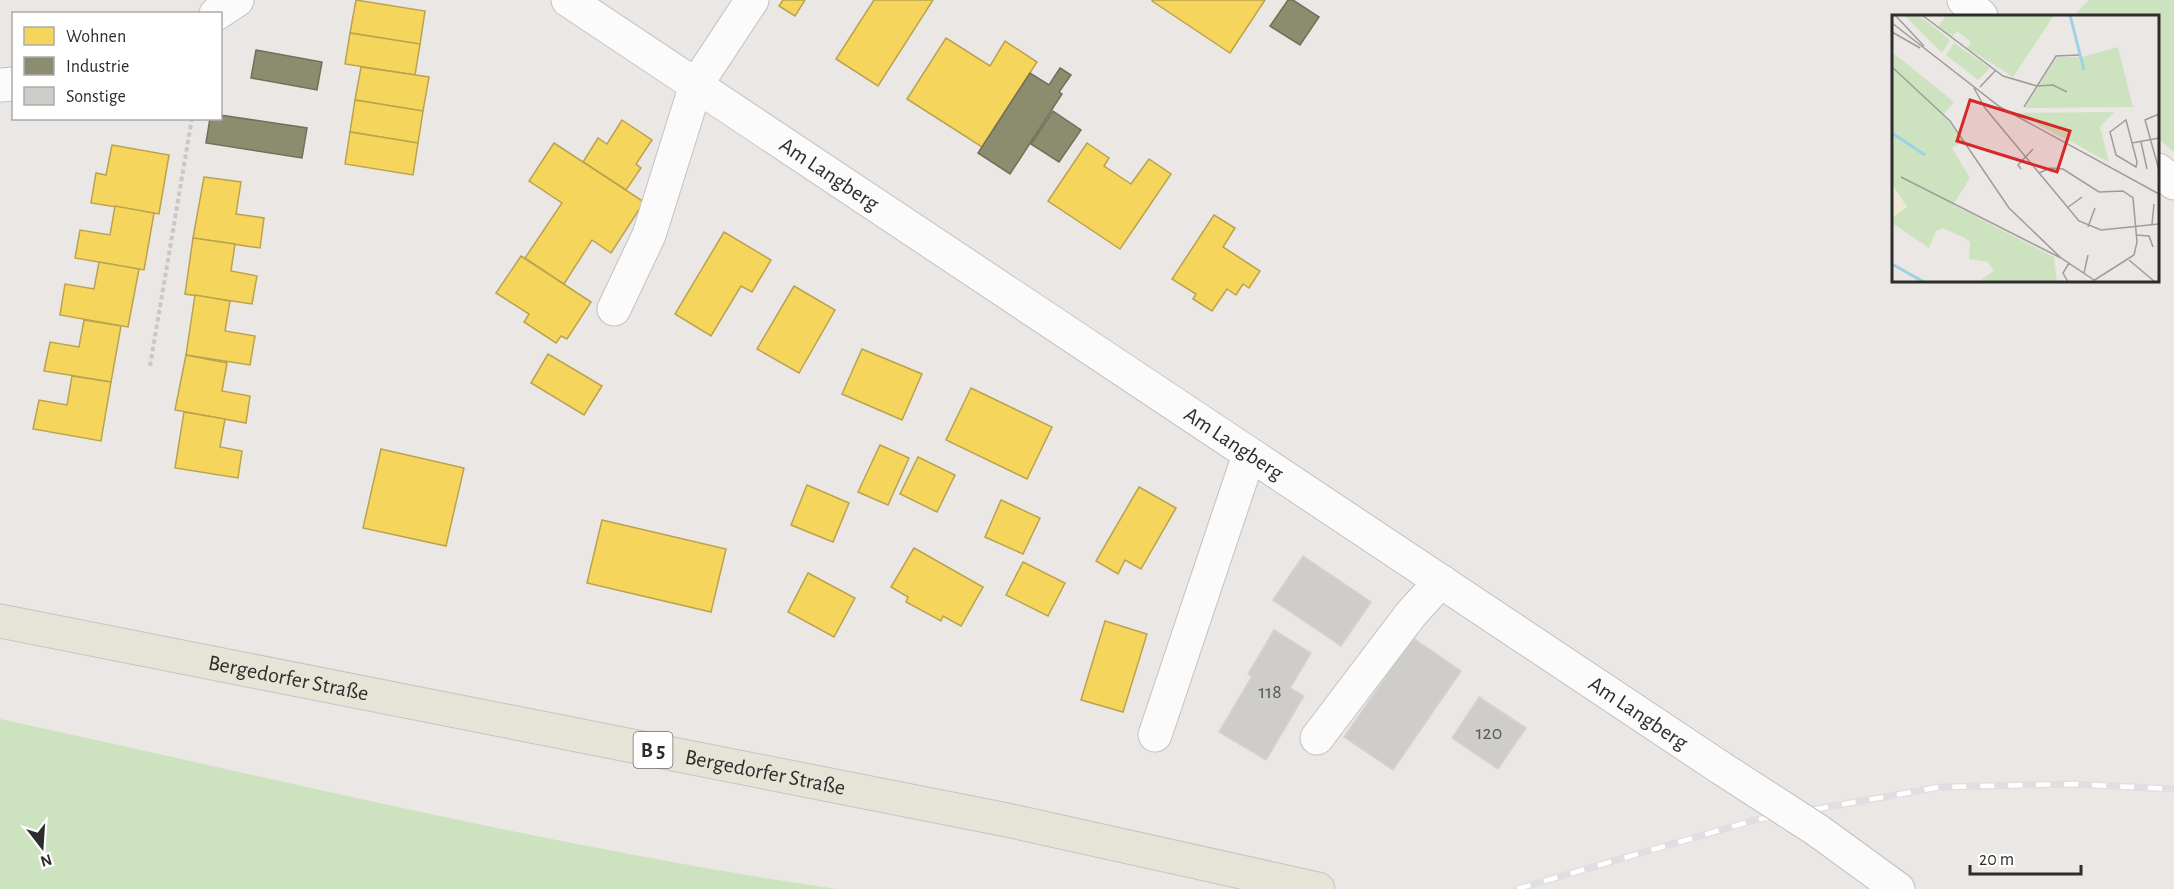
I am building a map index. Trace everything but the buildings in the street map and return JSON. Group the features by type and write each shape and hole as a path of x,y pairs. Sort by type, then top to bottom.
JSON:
{"main road":[{"name":"Bergedorfer Straße","path":"0,621 995,818 1312,887"}],"street":[{"path":"219,12 237,0"},
{"name":"Am Langberg","path":"568,0 1249,455 1818,830 1898,889"},
{"path":"614,309 649,235 696,85 752,0"},
{"path":"1964,0 1980,15"},
{"path":"2159,172 2174,183"},
{"path":"1155,735 1249,455"},
{"path":"1317,738 1411,614 1441,581"},
{"path":"1845,852 1857,889"}],"path":[{"path":"150,366 192,120"}],"green space":[{"path":"2089,0 2174,0 2174,152 2159,139 2159,15 2074,15"},
{"path":"0,719 522,833 626,854 837,889 0,889"}],"railway":[{"path":"1517,889 1755,820 1940,787 2071,784 2174,789"}]}
